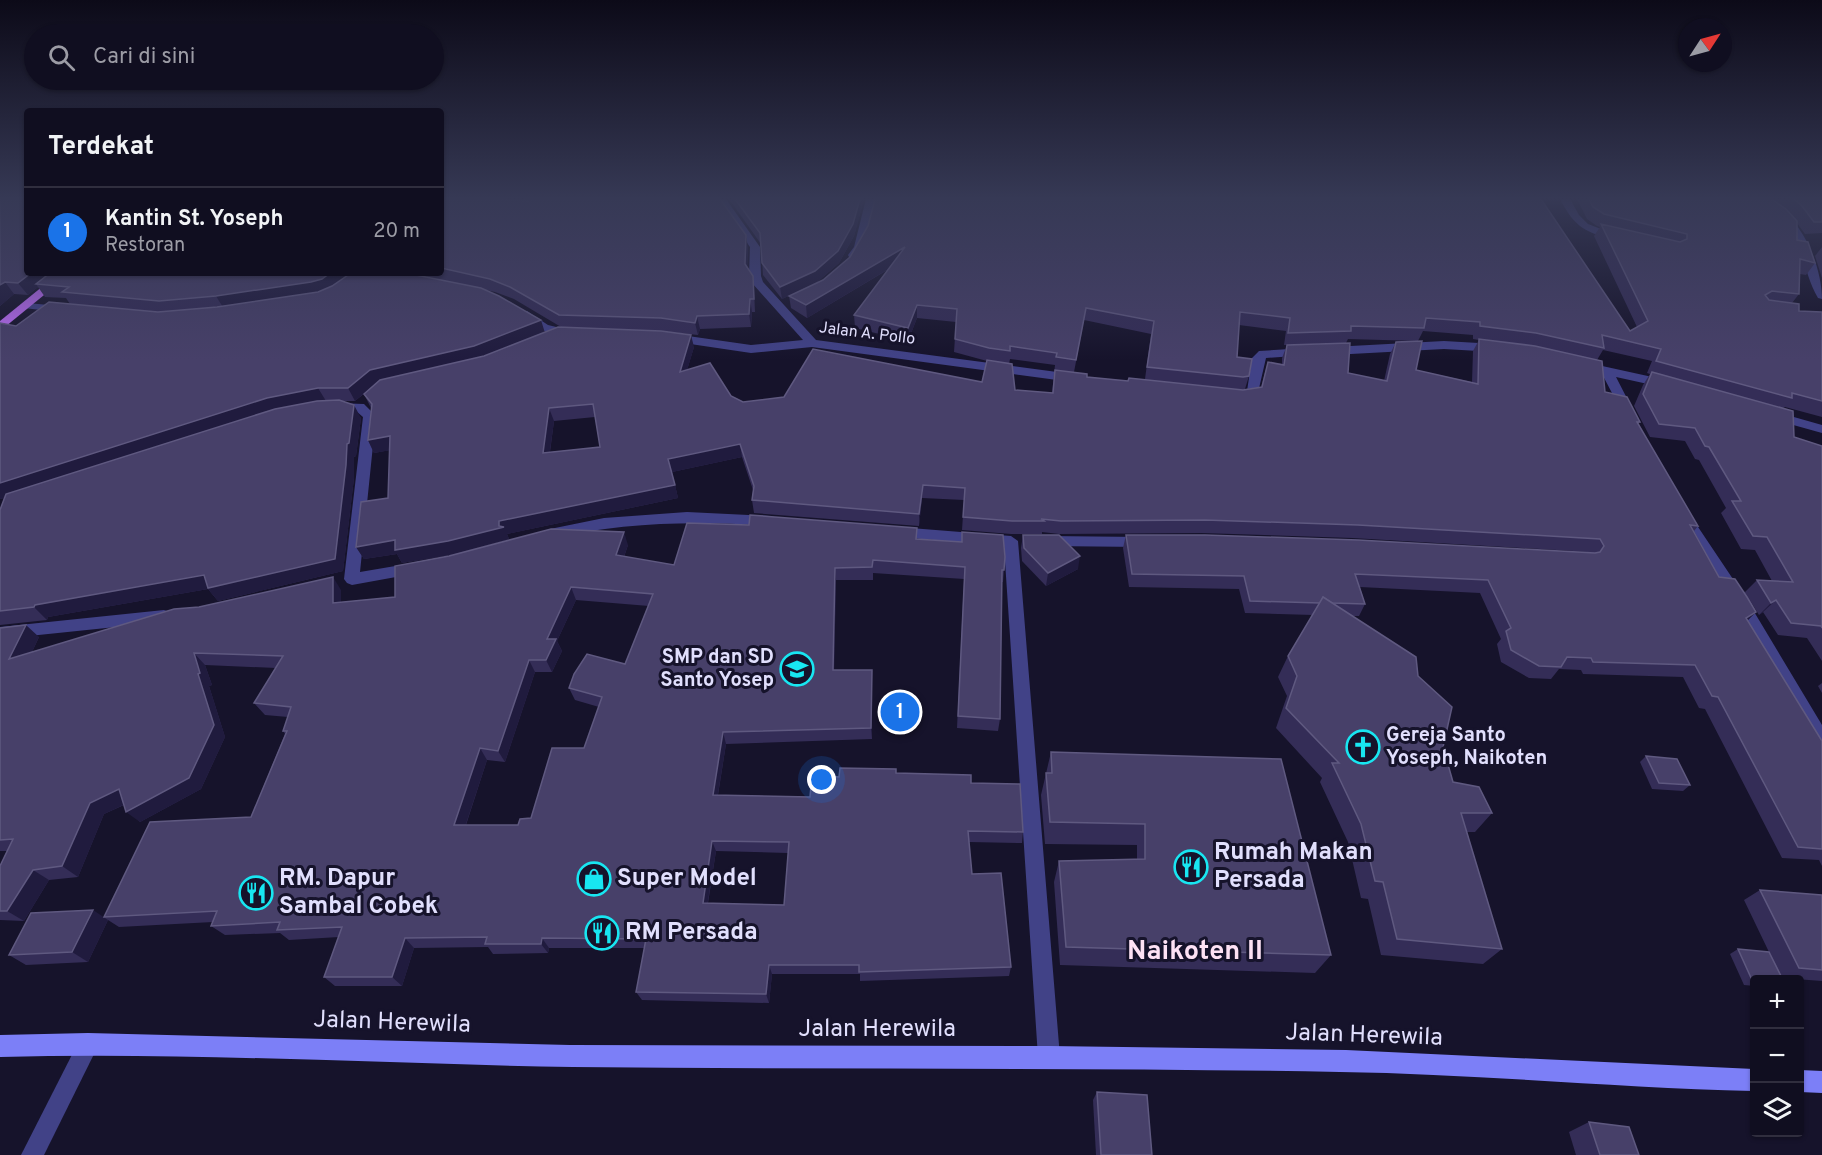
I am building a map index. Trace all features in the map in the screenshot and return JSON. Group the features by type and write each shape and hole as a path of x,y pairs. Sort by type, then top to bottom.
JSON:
{"main road":[{"path":"0,327 62,276"},
{"name":"Jalan Herewila","path":"0,1046 88,1044 317,1048 570,1056 1049,1057 1346,1061 1750,1080"},
{"path":"1804,1081 1822,1082"}],"street":[{"path":"754,253 758,283 812,343"},
{"path":"848,262 855,253"},
{"path":"1808,253 1816,285 1822,296"},
{"path":"780,306 792,302"},
{"path":"27,306 72,311"},
{"path":"518,308 544,328 560,333 584,334"},
{"path":"541,341 560,333"},
{"name":"Jalan A. Pollo","path":"664,337 751,349 812,343 1091,380"},
{"path":"1230,395 1253,394 1258,358 1263,354 1444,345 1479,345 1509,349"},
{"path":"1569,362 1679,387"},
{"path":"1607,371 1633,422"},
{"path":"317,409 364,403 370,416 347,580 432,565"},
{"path":"1765,413 1822,429"},
{"path":"1675,504 1742,604 1822,740"},
{"path":"533,539 602,522 740,519 786,523"},
{"path":"887,531 954,535 1011,542 1158,542"},
{"path":"1011,542 1049,1057"},
{"path":"0,633 174,615"},
{"path":"32,1155 88,1044"}],"building":[{"path":"0,253 24,253 24,276 27,276 18,283 5,282 0,285"},
{"path":"444,253 745,253 745,264 753,276 754,299 750,299 749,314 697,316 695,323 661,318 559,315 510,287 490,279 444,269"},
{"path":"761,253 836,253 815,271 780,287 762,263"},
{"path":"852,253 895,253 806,305 789,296 823,280"},
{"path":"901,253 1577,253 1630,331 1648,321 1615,253 1812,253 1815,263 1800,259 1799,294 1772,291 1765,295 1769,300 1799,304 1799,311 1822,312 1822,401 1792,393 1792,398 1656,361 1661,349 1602,335 1604,348 1536,333 1480,326 1480,322 1426,318 1424,328 1351,326 1351,331 1288,333 1290,318 1240,312 1237,357 1252,359 1249,376 1243,377 1147,367 1154,321 1086,308 1076,360 1056,357 1057,353 1010,346 1010,351 955,339 957,309 917,305 908,328 854,315"},
{"path":"46,276 326,276 311,282 216,296 159,301 62,292 69,287 36,284"},
{"path":"347,276 421,276 481,288 541,320 474,346 370,370 348,388 318,388 267,398 0,483 0,323 16,326 49,302 158,312 217,307 318,292"},
{"path":"558,327 661,331 691,335 680,372 710,363 731,396 743,402 784,397 813,349 982,382 987,360 1012,364 1015,390 1053,393 1055,370 1087,374 1087,377 1128,381 1129,378 1243,390 1262,387 1268,362 1284,365 1287,345 1350,343 1348,373 1387,381 1396,342 1422,341 1416,370 1478,384 1479,339 1535,346 1602,361 1605,392 1627,397 1640,422 1637,422 1698,526 1690,525 1719,577 1735,579 1747,597 1756,612 1746,618 1822,741 1822,849 1798,847 1718,697 1712,696 1695,665 1593,662 1591,658 1567,657 1561,667 1539,666 1511,650 1506,631 1511,628 1488,580 1355,574 1365,604 1332,603 1323,597 1320,603 1250,601 1244,576 1132,574 1126,535 1358,540 1595,553 1600,552 1604,546 1600,539 1358,525 1205,520 1061,521 1041,519 1044,521 1012,521 963,517 965,488 923,485 919,514 752,500 754,486 740,444 668,459 675,485 499,521 499,526 504,527 448,541 395,550 395,540 356,547 361,502 388,498 390,436 368,440 372,404 364,394 380,380 484,356","holes":["593,404 600,447 543,453 549,408"]},
{"path":"1652,372 1793,411 1794,437 1822,446 1822,628 1821,626 1791,623 1776,600 1771,603 1757,580 1793,582 1767,537 1753,536 1732,501 1741,501 1695,428 1659,424 1643,394"},
{"path":"339,400 354,405 347,444 335,559 208,588 204,575 34,607 0,611 0,510 6,494 275,409 317,401"},
{"path":"750,515 917,528 916,539 962,542 962,532 1003,535 1005,557 1004,570 1002,570 1000,719 958,716 965,567 873,560 872,567 835,568 833,670 872,670 871,728 723,732 713,795 810,797 812,775 839,777 840,768 896,769 896,773 971,775 971,783 1020,784 1023,832 968,831 972,874 1001,873 1011,967 859,972 859,965 769,965 766,994 636,992 646,939 542,938 541,944 485,944 487,937 405,938 392,977 324,977 342,927 277,930 280,922 211,926 217,911 104,917 150,822 251,817 287,731 283,731 291,707 254,703 283,656 194,653 214,725 189,778 126,812 119,789 90,803 62,866 33,870 7,911 0,911 0,866 13,839 0,840 0,628 26,625 9,659 174,609 199,607 333,577 333,603 395,597 395,566 449,556 551,529 624,532 616,555 674,565 687,523 749,525","holes":["571,587 653,594 625,664 587,654 574,674 569,688 602,697 584,748 552,748 531,818 520,819 518,825 454,825 480,748 498,751 529,660 546,660 556,639 547,639","712,841 789,842 784,905 703,903"]},
{"path":"1023,535 1059,535 1080,556 1048,573 1024,548"},
{"path":"1323,597 1416,657 1418,676 1452,707 1443,747 1453,782 1479,787 1492,813 1461,813 1502,949 1397,939 1383,882 1375,881 1361,824 1332,763 1339,763 1286,708 1297,676 1288,656"},
{"path":"1051,752 1281,759 1331,955 1066,947 1059,861 1145,859 1145,824 1050,822 1046,773 1052,773"},
{"path":"1646,756 1677,759 1690,785 1659,783"},
{"path":"1760,890 1822,895 1822,970 1799,968"},
{"path":"93,910 72,952 9,955 31,913"},
{"path":"1738,949 1769,952 1780,975 1750,975"},
{"path":"1097,1092 1147,1095 1152,1155 1101,1155"},
{"path":"1589,1122 1629,1127 1639,1155 1600,1155"}],"place":[{"name":"SMP dan SD Santo Yosep","path":"797,669"},
{"name":"Kantin St. Yoseph","path":"900,712"},
{"name":"Gereja Santo Yoseph, Naikoten","path":"1363,747"},
{"name":"Rumah Makan Persada","path":"1191,867"},
{"name":"Super Model","path":"594,879"},
{"name":"RM. Dapur Sambal Cobek","path":"256,893"},
{"name":"RM Persada","path":"602,933"}],"district":[{"name":"Naikoten II","path":"1195,952"}]}
